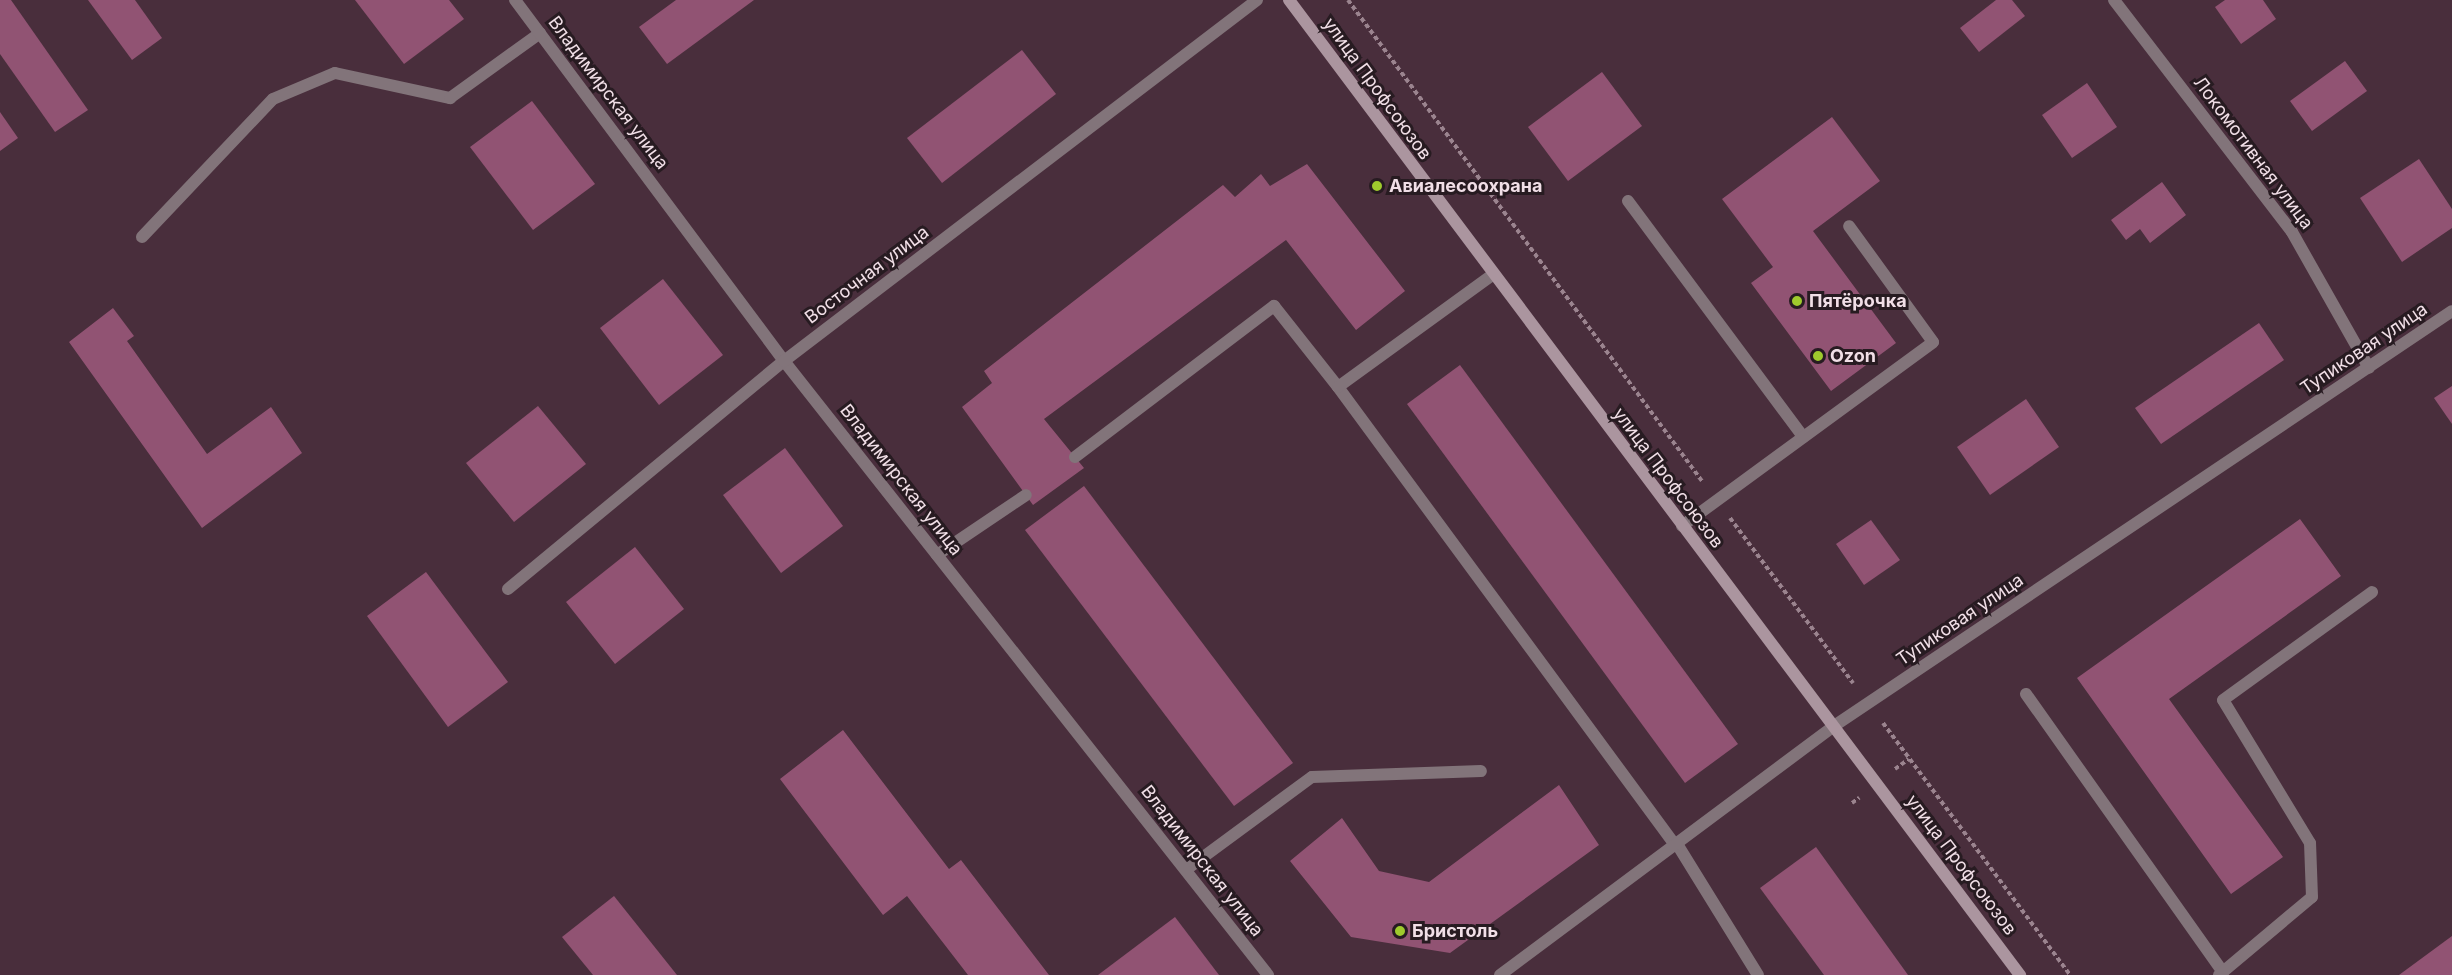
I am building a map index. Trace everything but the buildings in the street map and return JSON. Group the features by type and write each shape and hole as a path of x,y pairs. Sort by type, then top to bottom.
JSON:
{"main road":[{"name":"улица Профсоюзов","path":"1289,0 1492,275 2020,975"}],"street":[{"name":"Владимирская улица","path":"515,0 784,361 1187,869 1268,975"},
{"name":"Восточная улица","path":"508,589 784,361 1257,0"},
{"name":"Локомотивная улица","path":"2114,0 2292,232 2369,368"},
{"path":"142,237 273,99 335,73 450,98 540,33"},
{"path":"1628,201 1803,437"},
{"path":"1682,526 1933,342 1849,226"},
{"path":"1338,387 1492,275"},
{"path":"1075,456 1274,306 1338,387 1676,845 1758,975"},
{"name":"Тупиковая улица","path":"1500,975 1834,726 2452,311"},
{"path":"937,555 1026,495"},
{"path":"2026,694 2221,973 2312,897 2310,843 2223,700 2372,592"},
{"path":"1187,869 1312,777 1481,771"}],"place":[{"name":"Авиалесоохрана","path":"1377,186"},
{"name":"Пятёрочка","path":"1797,301"},
{"name":"Ozon","path":"1818,356"},
{"name":"Бристоль","path":"1400,931"}]}
